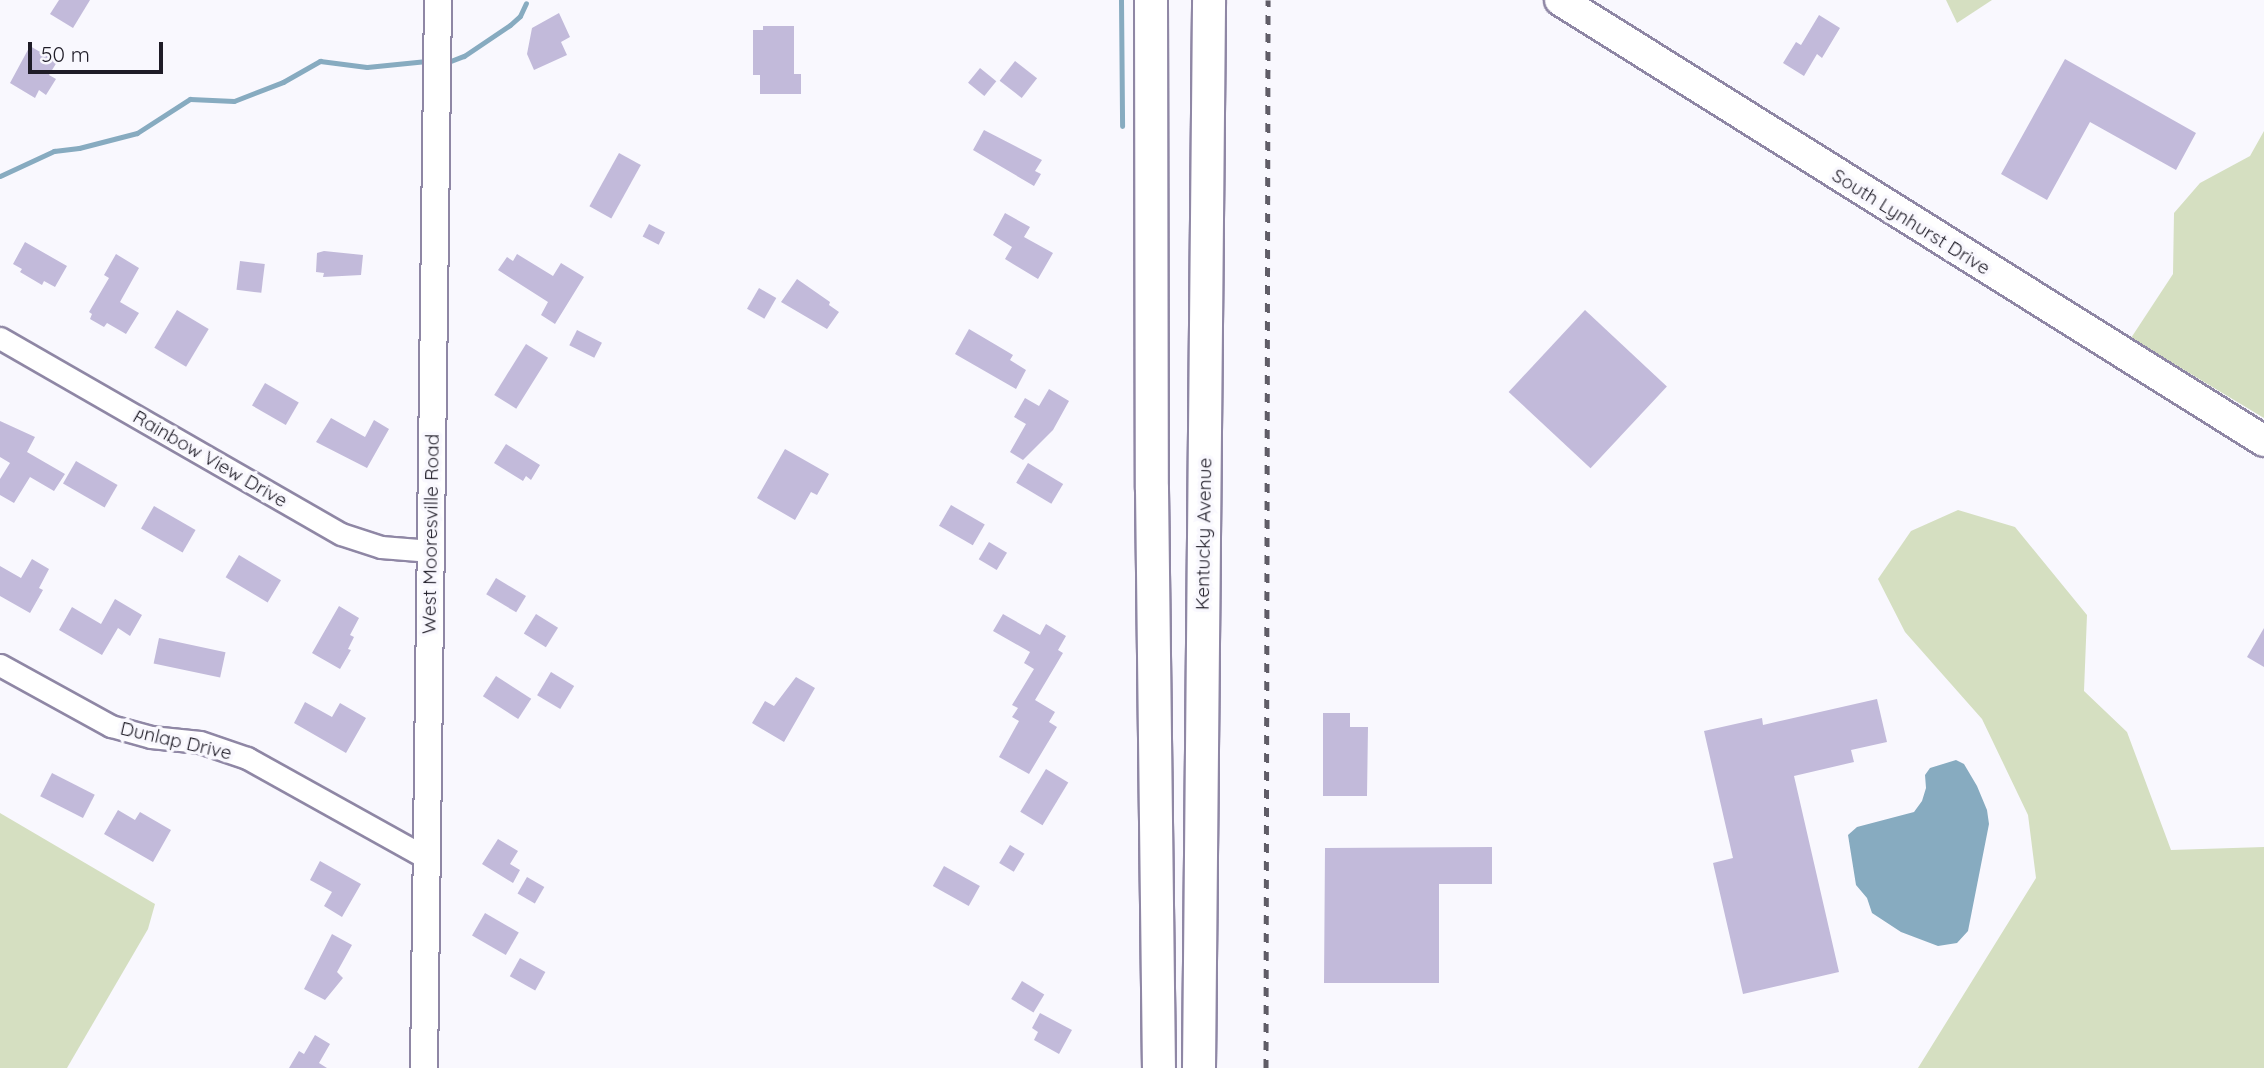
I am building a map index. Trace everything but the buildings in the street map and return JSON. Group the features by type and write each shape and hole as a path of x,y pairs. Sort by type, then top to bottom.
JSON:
{"main road":[{"path":"1151,0 1152,489 1158,1068"},
{"name":"Kentucky Avenue","path":"1199,1068 1209,0"},
{"name":"South Lynhurst Drive","path":"1560,0 2264,440"}],"street":[{"name":"West Mooresville Road","path":"424,1068 438,0"},
{"name":"Rainbow View Drive","path":"0,338 341,534 381,547 431,551"},
{"name":"Dunlap Drive","path":"0,665 110,726 151,737 200,742 247,758 426,858"}],"green space":[{"path":"1946,0 1992,0 1957,23"},
{"path":"2264,131 2264,418 2131,338 2173,274 2174,213 2200,183 2250,156"},
{"path":"1958,510 2015,527 2087,615 2084,691 2127,732 2171,850 2264,847 2264,1068 1918,1068 2036,878 2028,815 1982,719 1905,632 1878,579 1911,531"},
{"path":"0,813 155,904 148,929 67,1068 0,1068"}],"water":[{"path":"1956,760 1964,764 1977,786 1987,810 1989,824 1968,931 1957,943 1938,946 1901,932 1872,913 1867,898 1856,885 1848,835 1857,827 1914,812 1922,801 1926,788 1925,775 1930,768"}],"waterway":[{"path":"1121,0 1122,126"},
{"path":"448,62 464,56 510,25 520,16 526,3"},
{"path":"0,176 54,151 79,148 137,133 190,99 234,101 283,82 320,61 367,67 427,61"}],"railway":[{"path":"1266,1068 1268,0"}]}
